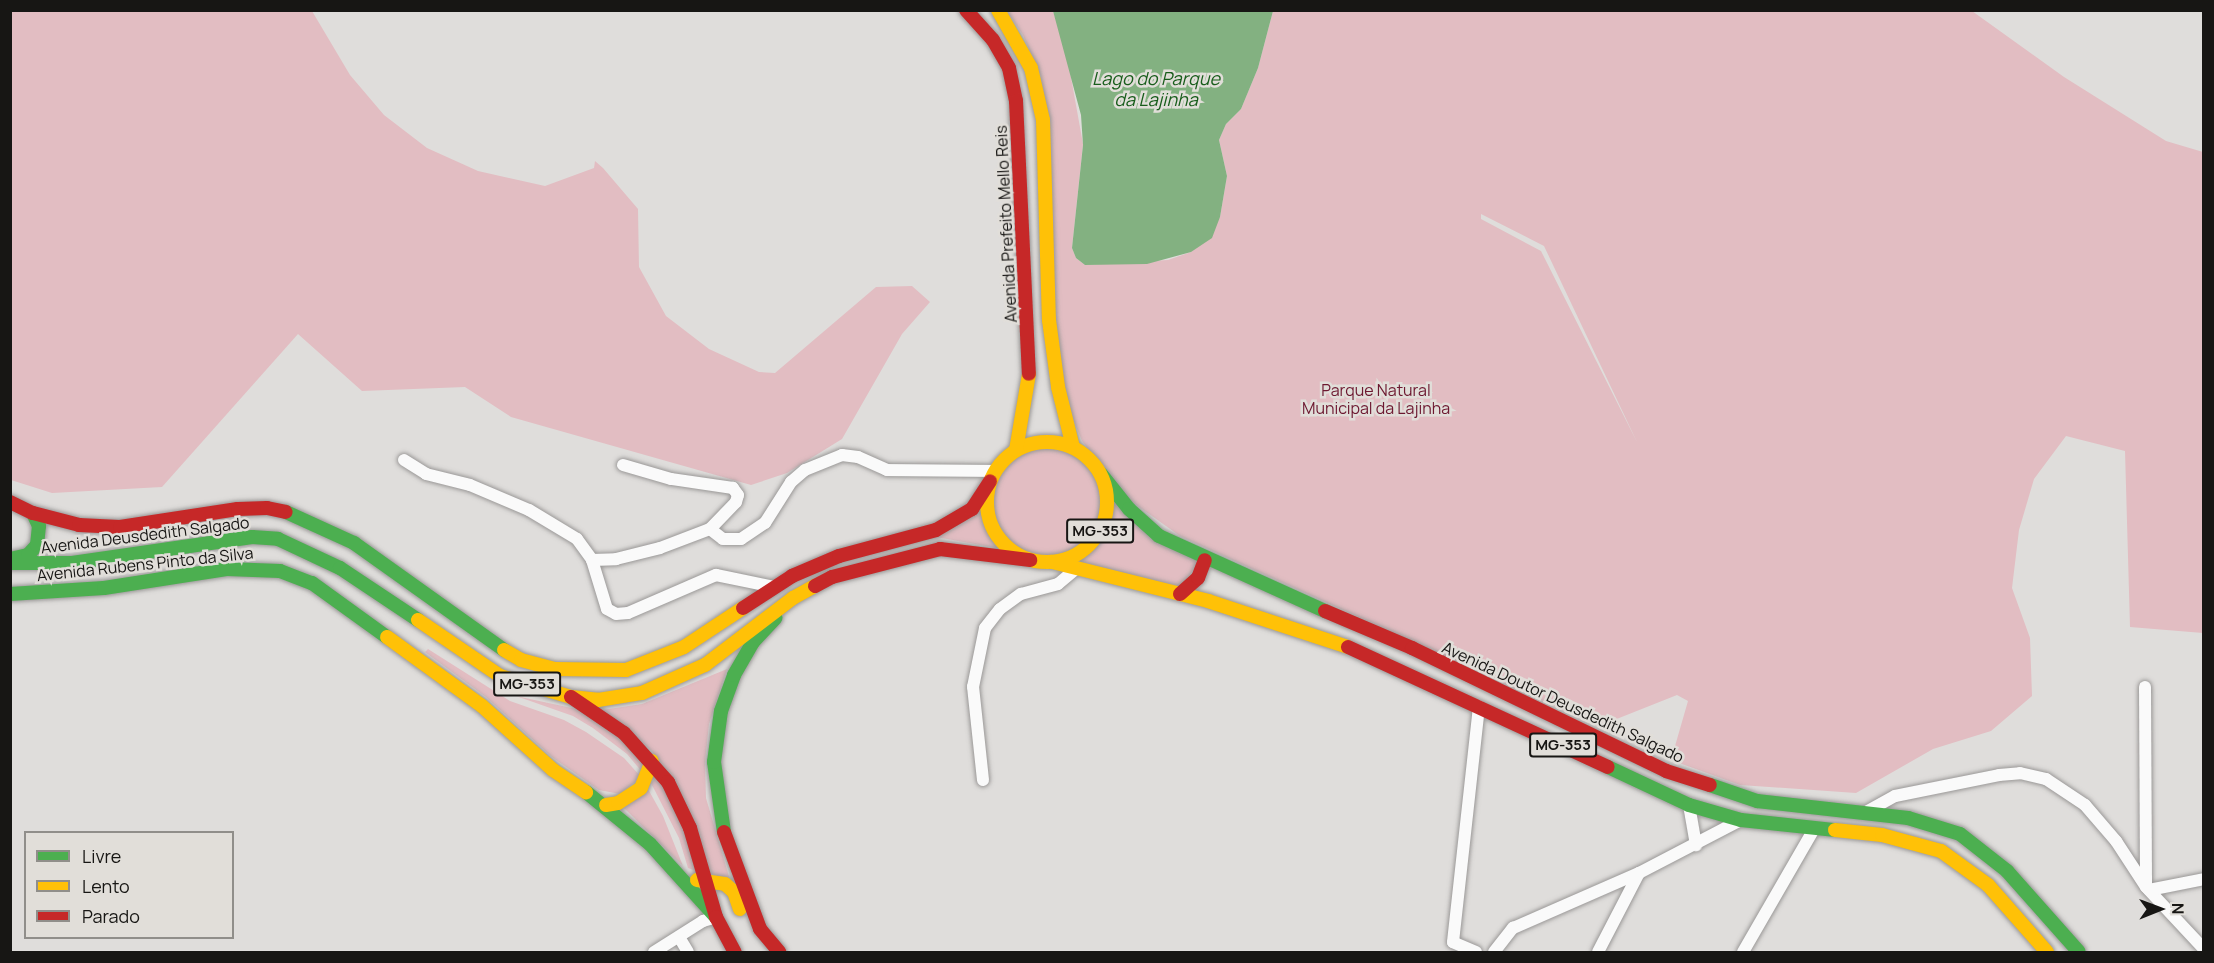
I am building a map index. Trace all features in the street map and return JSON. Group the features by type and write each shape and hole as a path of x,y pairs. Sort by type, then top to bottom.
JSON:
{"main road":[{"name":"Avenida Prefeito Mello Reis","path":"966,10 993,40 1009,68 1016,101 1030,356 1028,388 1016,450"},
{"path":"998,10 1031,68 1044,120 1049,320 1058,387 1073,447"},
{"name":"MG-353","path":"1052,562 1071,558 1088,547 1100,531 1106,513 1107,493 1101,474 1073,447 1044,441 1016,450 993,476 987,497 993,529 1009,548 1030,560 1052,562 1180,594 1327,638 1479,706 1689,805 1741,820 1882,835 1941,851 1988,885 2047,952"},
{"name":"Avenida Doutor Deusdedith Salgado","path":"1101,474 1129,509 1159,536 1205,561 1412,648 1676,775 1757,801 1866,812 1940,826 1979,846 2039,905 2079,952"},
{"name":"Avenida Deusdedith Salgado","path":"10,502 33,513 79,525 120,527 238,508 267,508 288,513 354,543 491,643 521,660 555,669 626,669 658,660 684,647 774,587 839,556 936,530 972,508 993,476"},
{"path":"10,561 28,555 37,545 39,526 33,513"},
{"name":"Avenida Deusdedith Salgado","path":"10,561 26,566 72,563 242,539 278,539 340,568 500,676 571,697 598,700 642,693 678,678 743,639 793,598 832,578 940,549 1030,560"},
{"path":"1180,594 1198,578 1205,561"},
{"name":"Avenida Rubens Pinto da Silva","path":"10,594 104,588 227,569 263,568 292,574 312,583 387,635 482,706 554,770 606,805 682,877 716,917"},
{"path":"779,952 760,929 724,832 714,762 721,711 734,675 753,642 793,598"},
{"path":"571,697 624,733 652,761 690,828 716,917 735,952"},
{"path":"606,805 618,803 641,788 652,761"},
{"path":"682,877 725,884 734,892 743,914 768,952"}],"street":[{"path":"710,529 723,539 741,539 765,523 791,482 805,470 842,455 858,457 887,470 993,476"},
{"path":"404,460 426,474 470,485 529,510 577,538 592,560 607,609 616,614 628,614 716,575 774,587"},
{"path":"592,560 616,559 660,548 710,529 736,502 738,495 733,488 671,479 623,465"},
{"path":"983,780 973,687 985,627 1000,609 1022,594 1058,584 1076,569"},
{"path":"2145,687 2147,889"},
{"path":"1476,952 1453,942 1479,706"},
{"path":"1866,812 1895,796 1999,775 2020,773 2046,778 2085,805 2116,841 2147,889 2204,949"},
{"path":"1689,805 1696,845"},
{"path":"1494,952 1514,928 1639,873 1741,820"},
{"path":"1743,952 1814,829"},
{"path":"1598,952 1639,873"},
{"path":"2147,889 2204,879"},
{"path":"654,952 703,921 716,917"},
{"path":"679,938 688,952"}],"green space":[{"path":"10,11 312,11 350,75 384,115 427,148 478,171 545,186 594,168 595,161 638,209 639,267 666,316 709,349 759,372 775,373 876,287 912,286 930,302 902,334 842,439 787,473 751,485 511,417 465,387 362,391 298,334 162,487 52,493 11,480"},
{"name":"Parque Natural Municipal da Lajinha","path":"1007,11 1053,11 1067,55 1083,144 1072,248 1076,258 1085,265 1168,260 1191,252 1220,217 1227,176 1219,140 1226,124 1241,109 1258,68 1273,11 1972,11 2064,77 2166,141 2203,152 2203,633 2130,627 2125,451 2066,436 2034,479 2019,530 2012,588 2030,638 2032,696 1991,731 1933,749 1856,793 1740,785 1671,760 1688,701 1677,695 1599,726 1180,536 1128,499 1082,441 1069,409 1059,367 1041,77 1023,35","holes":["1481,214 1544,246 1637,442 1541,251 1481,219"]},
{"path":"1048,447 1069,451 1087,463 1099,481 1103,502 1099,523 1087,541 1069,553 1048,557 1027,553 1009,541 997,523 993,502 997,481 1009,463 1027,451"},
{"path":"1107,495 1201,560 1178,590 1057,563 1089,546 1101,532 1107,514"},
{"path":"984,506 986,528 997,548 936,537"},
{"path":"428,649 510,701 564,720 586,732 624,758 641,777 620,794 599,790 552,757 486,697 425,652"},
{"path":"727,669 709,724 705,762 706,798 730,880 709,873 674,785 652,751 602,710 642,704"},
{"path":"516,696 590,712 641,756 643,773 627,754 593,728 573,716"},
{"path":"655,779 660,781 685,828 696,871 688,868 679,838 651,783"},
{"path":"648,789 663,816 683,866 624,808"}],"water":[{"name":"Lago do Parque da Lajinha","path":"1053,11 1273,11 1258,68 1241,109 1226,124 1219,140 1227,176 1220,217 1212,238 1191,252 1147,264 1085,265 1076,258 1072,248 1083,145 1081,115"}],"traffic: fast":[{"path":"1101,474 1129,509 1159,536 1325,611"},
{"path":"286,512 354,543 504,650"},
{"path":"10,559 28,555 37,545 39,526 33,513"},
{"path":"10,563 72,563 252,537 278,539 340,568 418,620"},
{"path":"10,594 104,588 227,569 280,571 312,583 387,637"},
{"path":"724,832 714,762 721,711 734,675 753,642 775,618"},
{"path":"1608,767 1689,805 1741,820 1835,830"},
{"path":"1710,785 1757,801 1908,818 1960,834 2007,871 2079,952"},
{"path":"586,792 650,844 716,917"}],"traffic: slow":[{"path":"998,10 1031,68 1043,120 1049,320 1058,387 1073,447"},
{"path":"1016,450 1029,374"},
{"path":"1047,442 1070,446 1090,459 1103,479 1107,502 1103,525 1090,545 1070,558 1047,562 1024,558 1004,545 991,525 987,502 991,479 1004,459 1024,446 1047,442"},
{"path":"1052,562 1208,601 1348,647"},
{"path":"418,620 500,676 571,697 598,700 642,693 705,665 793,598 815,586"},
{"path":"504,650 521,660 555,669 626,670 684,647 743,608"},
{"path":"387,637 482,706 553,770 586,792"},
{"path":"606,805 618,803 641,788 652,761"},
{"path":"1835,830 1882,835 1941,851 1988,885 2047,952"},
{"path":"697,880 725,884 734,892 740,909"}],"traffic: jam":[{"path":"966,10 993,40 1009,68 1016,101 1029,374"},
{"path":"743,608 792,576 839,556 936,530 972,509 990,481"},
{"path":"10,502 33,513 79,525 120,527 238,509 267,508 286,512"},
{"path":"815,586 832,577 940,549 1030,560"},
{"path":"1180,594 1198,578 1205,560"},
{"path":"1325,611 1412,648 1666,771 1710,785"},
{"path":"1348,647 1608,767"},
{"path":"571,697 624,733 668,782 690,828 716,917 735,952"},
{"path":"724,832 760,929 779,952"}]}
